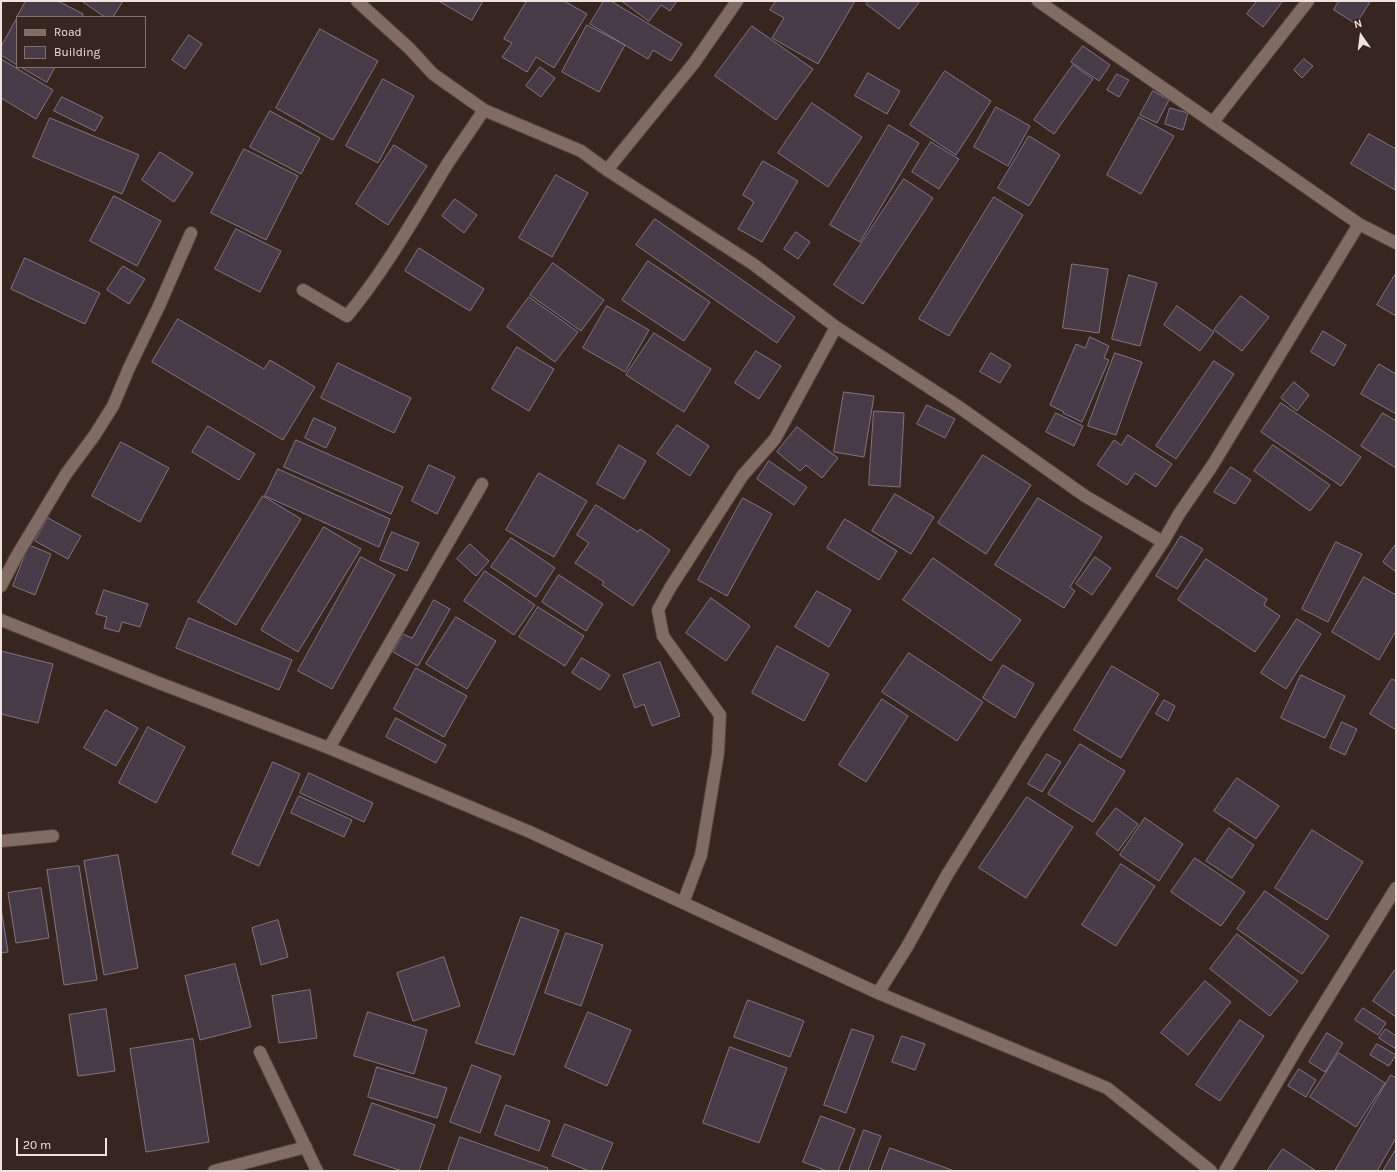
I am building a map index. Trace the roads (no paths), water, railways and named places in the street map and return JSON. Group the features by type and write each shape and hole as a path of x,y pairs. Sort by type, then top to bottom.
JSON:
{"street":[{"path":"356,1 409,48 433,74 484,110 582,151 607,170 753,264 836,327 956,405 1085,496 1163,542"},
{"path":"607,170 694,63 737,1"},
{"path":"1038,1 1359,224 1396,243"},
{"path":"1213,122 1308,1"},
{"path":"303,290 347,316 365,294 402,240 449,162 484,110"},
{"path":"878,993 947,875 1037,731 1212,466 1359,224"},
{"path":"1,586 66,474 94,436 113,406 129,368 160,306 191,233"},
{"path":"683,903 701,854 718,753 720,715 663,636 658,610 670,588 743,475 775,440 836,327"},
{"path":"329,748 482,484"},
{"path":"1,620 158,683 329,748 530,832 878,993 1107,1088 1211,1171"},
{"path":"1,841 53,836"},
{"path":"1225,1171 1303,1038 1396,888"},
{"path":"260,1052 317,1171"},
{"path":"214,1171 306,1147"}]}
